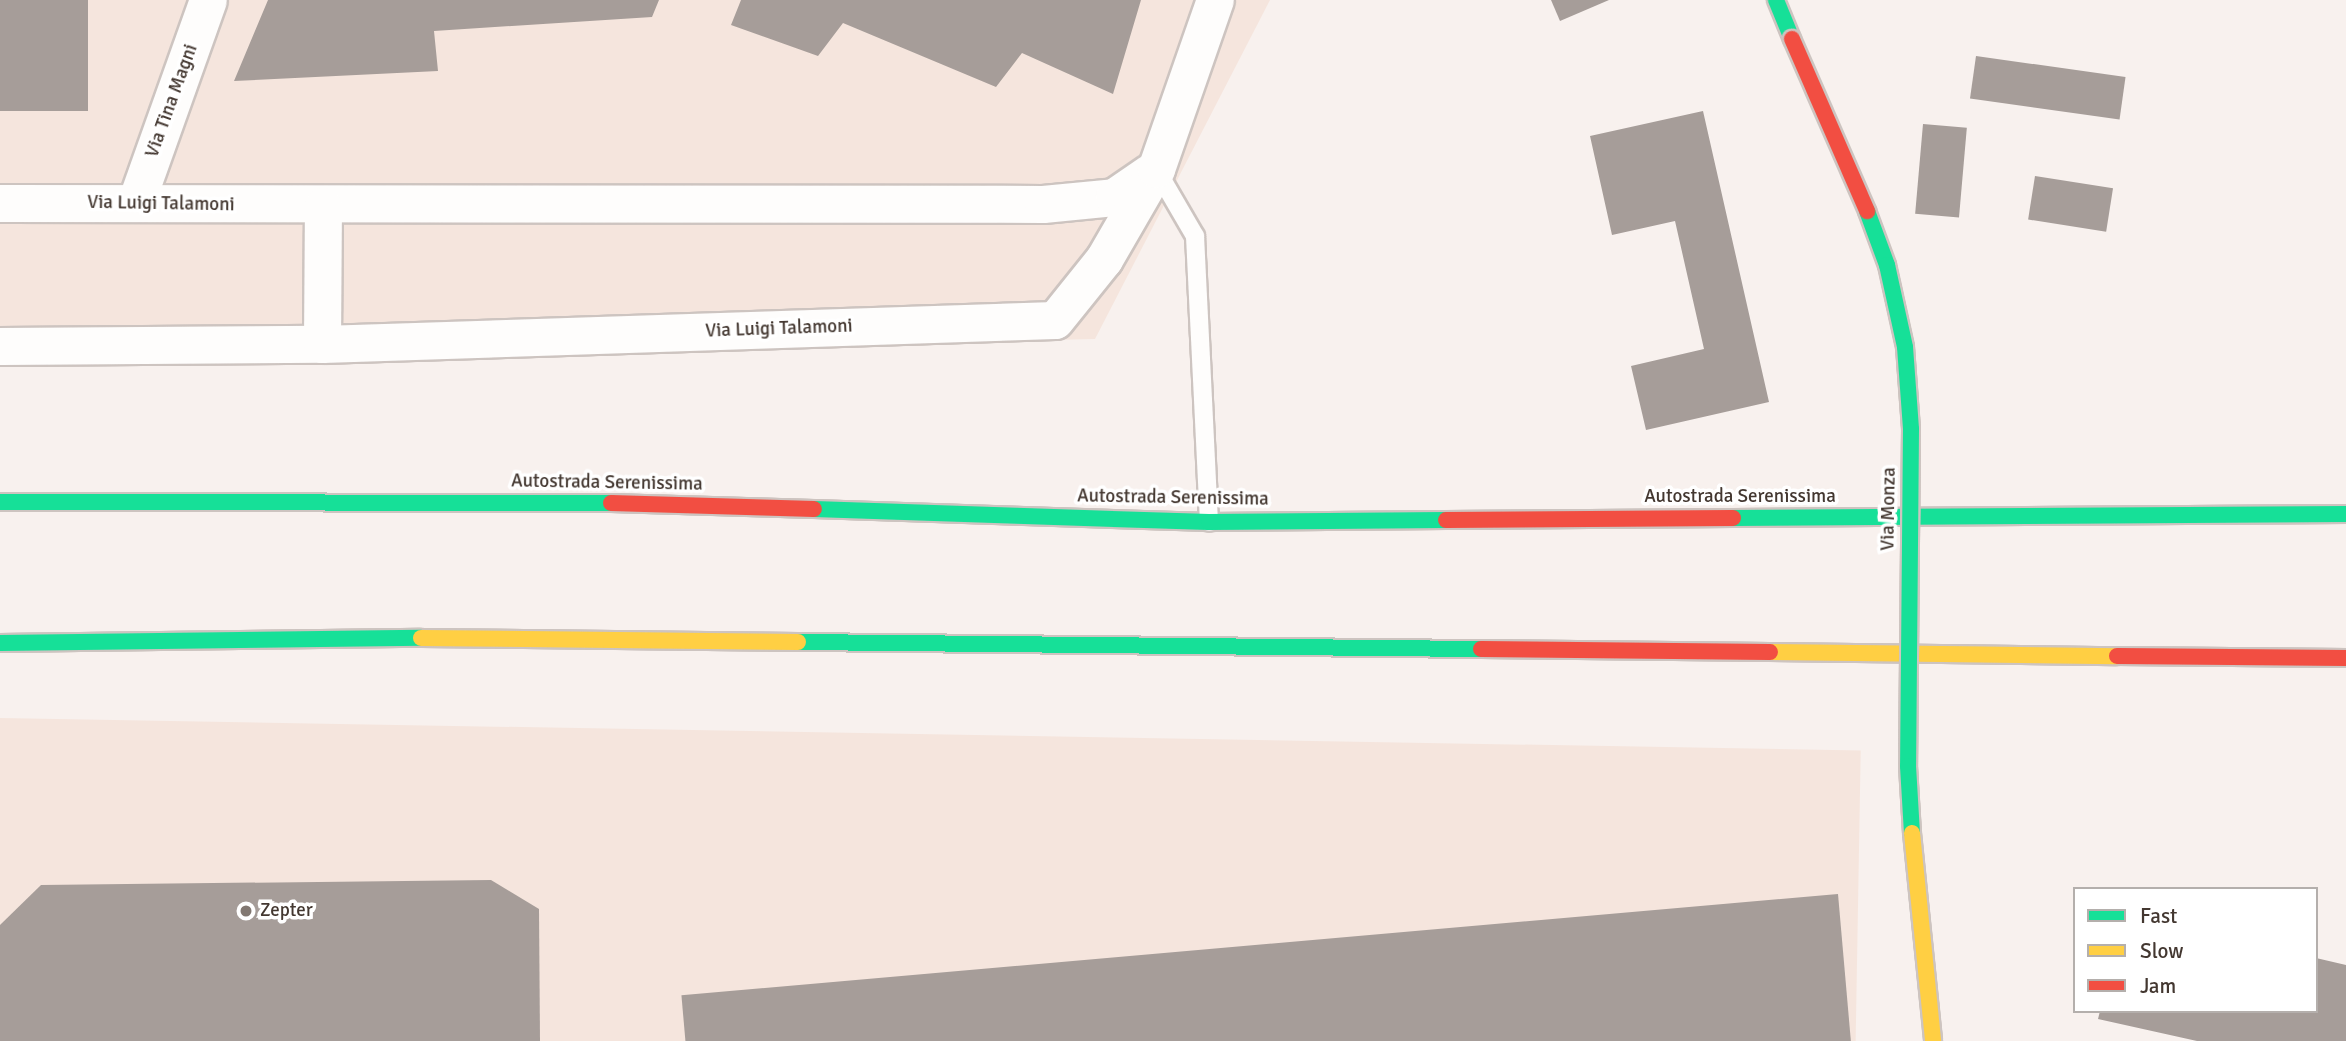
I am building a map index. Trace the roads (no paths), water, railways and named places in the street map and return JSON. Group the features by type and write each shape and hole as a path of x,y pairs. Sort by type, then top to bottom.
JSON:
{"main road":[{"name":"Via Monza","path":"1776,0 1850,165 1887,265 1905,347 1911,429 1908,766 1917,904 1933,1041"},
{"name":"Autostrada Serenissima","path":"0,502 563,501 1209,522 2346,514"},
{"path":"0,643 408,638 2346,658"}],"street":[{"name":"Via Tina Magni","path":"136,202 208,0"},
{"name":"Via Luigi Talamoni","path":"0,346 322,344 1055,320 1104,259 1156,169 1215,0"},
{"name":"Via Luigi Talamoni","path":"0,203 136,202 323,206 1084,202 1114,197 1156,169"},
{"path":"322,344 323,206"}],"lane":[{"path":"1156,169 1195,236 1209,522"}],"place":[{"name":"Zepter","path":"246,911"}]}
